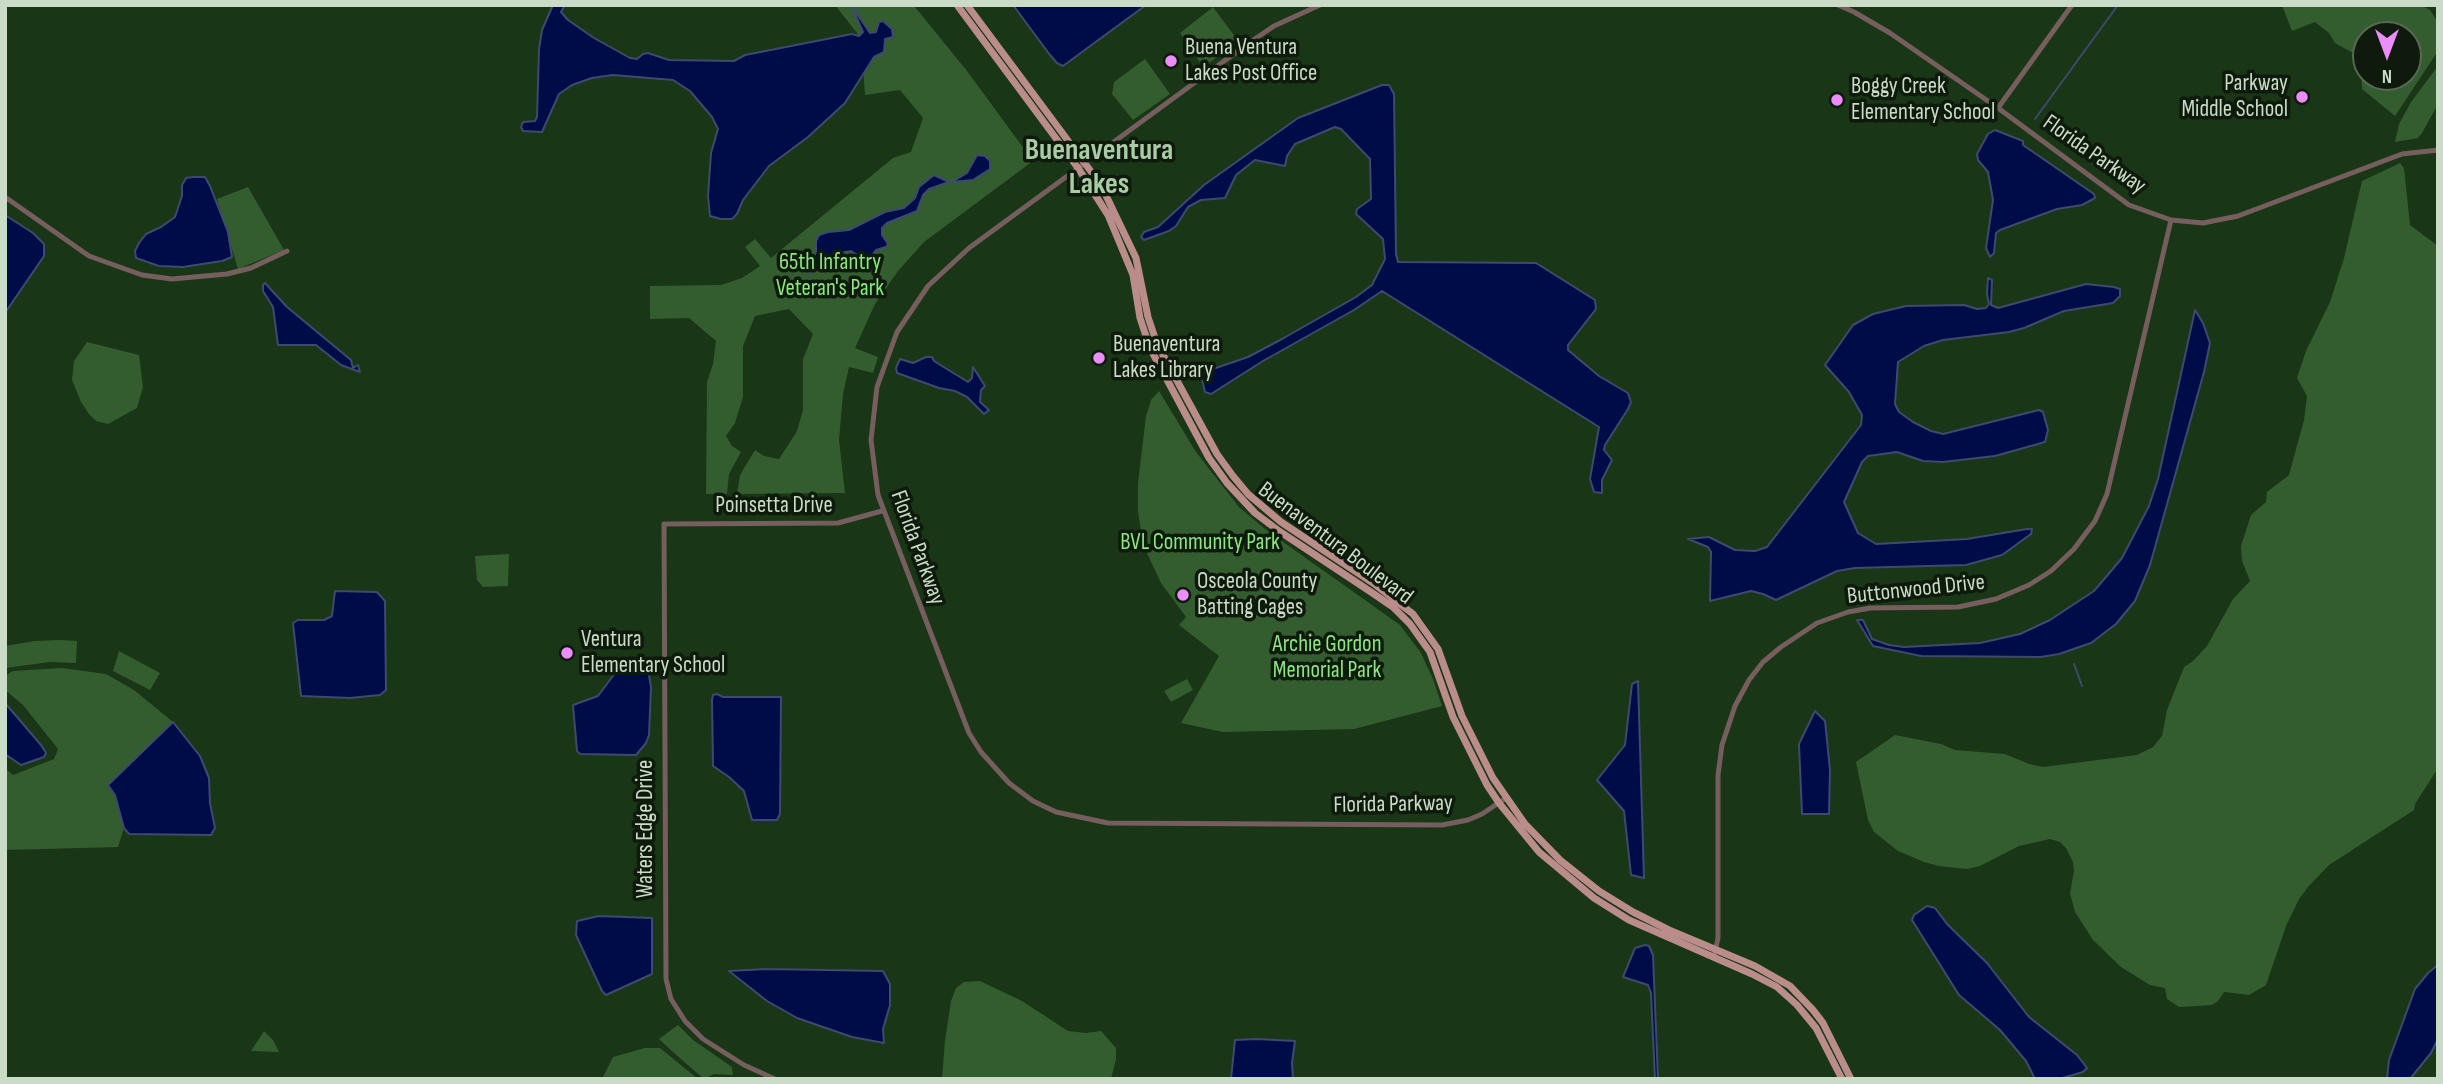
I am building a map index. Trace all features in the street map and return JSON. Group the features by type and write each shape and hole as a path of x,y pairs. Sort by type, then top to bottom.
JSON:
{"main road":[{"name":"Buenaventura Boulevard","path":"957,5 1081,165"},
{"name":"Buenaventura Boulevard","path":"967,5 1081,165 1121,243 1133,275 1142,326 1150,348 1209,458 1227,483 1255,513 1298,545 1385,601 1410,624 1430,652 1466,746 1539,852 1594,898 1629,920 1774,975 1813,1010 1830,1035 1851,1079"},
{"name":"Buenaventura Boulevard","path":"1716,954 1768,981 1797,1004 1816,1028 1842,1079"}],"street":[{"name":"Florida Parkway","path":"1320,5 1275,26 1081,165 943,270 928,286 905,317 882,369 874,402 872,459 882,511 969,733 981,752 1009,783 1033,801 1056,812 1108,823 1442,825 1468,820 1502,800"},
{"name":"Florida Parkway","path":"1838,5 1890,33 1998,108 2129,205 2171,220 2203,223 2238,216 2402,154 2438,149"},
{"path":"1998,108 2072,5"},
{"path":"5,197 89,256 142,275 172,279 227,274 251,268 287,251"},
{"name":"Buttonwood Drive","path":"1716,954 1718,775 1722,745 1735,706 1749,680 1763,662 1817,623 1848,612 1874,607 1958,607 1996,599 2029,585 2050,571 2074,549 2090,530 2107,495 2171,220"},
{"name":"Poinsetta Drive","path":"664,524 838,523 882,511"},
{"name":"Waters Edge Drive","path":"664,524 666,979 671,999 685,1021 703,1039 744,1065 775,1079"}],"green space":[{"name":"65th Infantry Veteran's Park","path":"835,5 916,5 1033,161 924,242 898,271 875,304 855,348 878,357 873,373 849,367 843,394 839,440 845,493 737,494 740,475 755,450 764,456 779,459 797,431 803,410 803,359 813,334 789,309 755,316 743,346 743,397 735,423 726,436 732,446 741,452 729,474 727,494 706,494 707,382 716,341 689,318 650,319 650,286 721,285 742,278 760,266 745,247 755,239 771,258 893,158 911,152 923,118 900,90 865,95 861,38"},
{"path":"2282,5 2420,5 2430,10 2438,22 2438,51 2422,75 2422,21 2352,21 2352,52 2335,43 2329,33 2315,22 2292,31"},
{"path":"1213,7 1239,42 1203,67 1180,33"},
{"path":"1145,59 1170,94 1133,120 1112,94 1114,82"},
{"path":"2438,66 2438,104 2422,133 2418,138 2395,142 2399,124"},
{"path":"2364,91 2412,91 2395,116"},
{"path":"2400,163 2404,168 2410,225 2438,246 2438,768 2415,804 2414,810 2329,865 2308,887 2286,926 2266,985 2249,995 2224,992 2212,1005 2179,1007 2167,999 2165,988 2150,985 2121,967 2093,940 2075,912 2070,893 2073,862 2060,842 2050,839 2019,846 1980,866 1967,869 1924,862 1898,851 1874,832 1868,820 1856,762 1895,735 1941,744 1955,750 2005,754 2043,767 2137,755 2153,747 2162,736 2167,710 2184,667 2207,646 2233,599 2250,581 2242,561 2241,546 2251,515 2266,502 2267,492 2289,475 2304,420 2307,396 2297,378 2306,351 2330,302 2344,258 2362,181"},
{"path":"248,187 284,250 238,269 217,199"},
{"path":"87,342 139,355 143,387 137,408 108,424 96,421 89,414 72,380 74,361"},
{"path":"1159,391 1196,452 1239,507 1265,529 1400,625 1421,653 1442,706 1354,729 1223,732 1181,723 1219,656 1179,625 1186,617 1161,583 1146,551 1141,531 1138,483 1146,416 1151,400"},
{"path":"509,554 508,586 483,587 477,580 475,556"},
{"path":"60,640 77,641 76,663 50,662 5,668 5,646"},
{"path":"119,651 160,673 150,690 113,671"},
{"path":"62,668 106,674 134,690 173,722 108,785 115,795 124,828 118,847 5,850 5,768 13,775 54,759 58,749 23,705 5,690 5,676 13,671"},
{"path":"1187,679 1193,690 1171,702 1164,691"},
{"path":"980,981 1022,1001 1068,1031 1101,1031 1116,1048 1111,1079 942,1079 951,1001 956,988 964,982"},
{"path":"678,1025 693,1040 732,1067 733,1075 714,1074 704,1079 659,1039"},
{"path":"264,1031 273,1040 279,1052 251,1051"},
{"path":"645,1048 660,1048 698,1079 602,1079 613,1057"}],"shaded area":[{"path":"553,5 565,5 561,12 568,20 594,38 630,58 637,59 648,53 669,60 734,61 745,55 852,34 859,36 863,32 851,5 870,33 876,32 879,22 883,21 892,29 893,37 885,39 884,52 874,57 845,103 808,137 769,166 732,219 721,219 710,216 708,196 711,153 718,129 712,117 690,91 673,80 613,75 592,78 572,85 559,94 542,132 523,131 523,122 535,121 537,117 539,49 542,30"},
{"path":"1013,5 1146,5 1063,66 1050,55"},
{"path":"1382,85 1389,85 1394,94 1398,262 1536,263 1595,300 1596,309 1568,345 1568,350 1599,376 1628,393 1631,402 1605,445 1604,450 1612,460 1602,480 1602,493 1594,492 1590,479 1599,427 1382,291 1211,394 1205,392 1201,375 1248,357 1356,297 1372,285 1385,259 1383,239 1356,214 1357,209 1371,199 1370,159 1341,129 1335,127 1295,144 1287,156 1285,166 1255,160 1236,175 1225,198 1201,200 1188,207 1176,226 1169,231 1144,240 1141,237 1144,232 1158,227 1204,185 1298,118"},
{"path":"1995,130 2023,141 2023,145 2094,194 2095,198 2082,205 2057,209 2000,230 1996,233 1994,253 1990,257 1986,248 1993,200 1988,172 1978,160 1977,154 1988,134"},
{"path":"977,155 985,156 990,161 990,169 973,180 952,182 967,173"},
{"path":"934,175 949,182 929,189 923,195 917,211 887,223 882,228 882,235 888,244 886,247 876,250 872,255 858,255 851,251 833,254 830,259 819,263 816,270 809,273 805,270 816,252 819,235 849,230 885,212 904,208 915,198 919,187"},
{"path":"205,177 210,186 228,232 232,257 183,267 159,266 136,258 135,251 146,234 175,217 182,196 182,185 186,178"},
{"path":"5,215 33,233 44,244 44,256 5,313"},
{"path":"1988,278 1992,280 1991,305 1998,308 2086,284 2120,289 2120,296 2113,303 2064,311 2009,332 1943,340 1924,346 1898,362 1895,404 1899,412 1913,422 1943,434 2039,410 2043,412 2048,430 2045,442 1995,456 1943,462 1923,461 1897,452 1868,456 1862,462 1844,502 1858,533 1876,544 1967,539 2027,529 2032,529 2031,534 2002,555 1966,565 1855,568 1837,571 1776,600 1751,591 1710,601 1711,552 1708,547 1688,539 1709,537 1735,550 1755,551 1767,547 1861,425 1862,415 1849,392 1825,365 1853,325 1873,314 1906,306 1964,305 1977,309 1986,308 1989,304"},
{"path":"265,283 287,307 351,360 353,368 358,365 360,372 341,365 316,345 278,345 273,307 263,291"},
{"path":"2195,310 2210,343 2204,372 2150,565 2135,601 2116,624 2091,643 2041,657 1921,656 1873,646 1857,620 1863,620 1872,639 1889,645 1904,647 1980,643 2020,634 2050,620 2094,591 2122,558 2149,506 2158,479"},
{"path":"932,357 934,361 968,382 972,378 973,367 985,386 981,390 980,402 989,410 984,414 967,397 955,391 897,373 900,359 913,363"},
{"path":"335,591 377,592 385,601 386,690 380,695 350,698 301,696 293,623 298,620 324,620 332,616"},
{"path":"624,661 647,664 651,687 649,735 646,743 636,755 580,754 577,751 573,705 598,696"},
{"path":"1638,681 1644,878 1631,875 1624,811 1597,780 1625,745 1632,684"},
{"path":"713,695 723,697 781,697 780,814 777,820 752,820 744,791 713,766 712,700"},
{"path":"5,703 41,745 46,753 44,757 21,765 5,754"},
{"path":"1815,711 1825,721 1830,770 1829,814 1802,814 1799,744"},
{"path":"173,722 200,756 209,778 215,828 211,835 129,834 124,828 115,795 108,785"},
{"path":"1927,906 1935,908 1947,924 1987,963 2029,1017 2077,1055 2087,1068 2083,1072 2059,1079 2035,1079 2026,1061 2000,1030 1959,995 1912,920 1914,915"},
{"path":"599,916 652,918 652,974 606,995 576,935 577,921"},
{"path":"1649,946 1653,955 1658,1079 1655,1079 1651,993 1648,985 1623,977 1635,948"},
{"path":"2438,965 2438,1039 2431,1053 2410,1079 2387,1079 2389,1060 2415,989"},
{"path":"729,971 883,971 890,984 890,1005 883,1029 884,1043 852,1037 797,1018 767,1001"},
{"path":"1235,1040 1295,1041 1293,1079 1231,1079"}],"waterway":[{"path":"2035,119 2118,5"},
{"path":"2074,664 2082,686"}],"place":[{"name":"Buena Ventura Lakes Post Office","path":"1171,61"},
{"name":"Parkway Middle School","path":"2302,97"},
{"name":"Boggy Creek Elementary School","path":"1837,100"},
{"name":"Buenaventura Lakes Library","path":"1099,358"},
{"name":"Osceola County Batting Cages","path":"1183,595"},
{"name":"Ventura Elementary School","path":"567,653"}],"district":[{"name":"Buenaventura Lakes","path":"1099,168"}],"park label":[{"name":"BVL Community Park","path":"1200,543"},
{"name":"Archie Gordon Memorial Park","path":"1327,658"}]}
